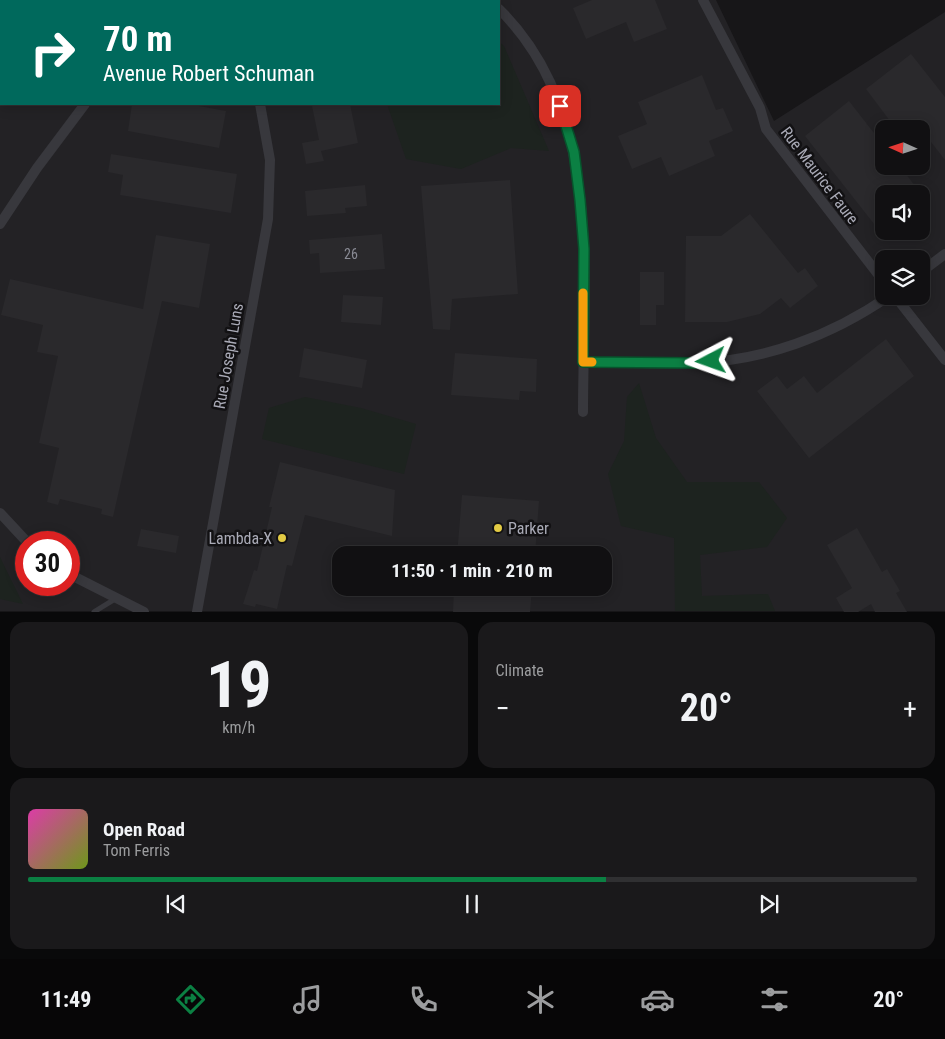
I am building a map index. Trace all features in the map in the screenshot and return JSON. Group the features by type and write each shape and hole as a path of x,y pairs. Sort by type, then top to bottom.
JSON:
{"street":[{"name":"Rue Maurice Faure","path":"703,0 760,108 766,129 875,270"},
{"path":"500,9 524,36 544,68 560,106 574,152 584,249 583,412"},
{"path":"0,224 37,168 84,105"},
{"name":"Rue Joseph Luns","path":"197,612 268,219 270,160 260,105"},
{"path":"930,265 945,254"},
{"path":"583,362 695,363 760,356 838,327 875,305"},
{"path":"902,305 945,360"},
{"path":"0,513 17,531"},
{"path":"80,580 144,612"}],"lane":[{"path":"94,612 115,599"}],"shaded area":[{"path":"500,0 716,0 774,121 945,12 945,611 0,611 0,105 500,105"},
{"path":"500,43 504,46 549,151 511,148 461,169 406,159 387,105 500,105"},
{"path":"639,383 656,438 687,482 759,482 787,518 767,547 700,555 702,596 768,594 775,611 675,611 674,538 621,526 608,474 624,441 627,397"},
{"path":"305,397 361,408 416,424 404,474 262,439 269,408"},
{"path":"0,557 15,588 15,596 19,596 23,604 0,599"}],"building":[{"path":"592,0 655,0 667,29 634,42 626,22 586,39 573,8"},
{"path":"911,54 945,97 945,160 930,141 930,120 889,120 866,89"},
{"path":"702,75 716,110 723,108 733,131 709,141 715,156 669,176 661,157 632,169 618,136 647,124 638,102"},
{"path":"849,101 875,134 875,175 907,175 914,185 875,185 875,225 805,136"},
{"path":"132,105 193,105 226,111 219,148 128,131"},
{"path":"350,105 358,143 321,151 324,161 306,164 302,143 319,140 312,106"},
{"path":"111,154 237,174 231,213 120,195 123,175 108,172"},
{"path":"510,180 518,294 452,299 450,330 433,329 421,186"},
{"path":"365,185 367,206 345,208 346,213 307,216 305,191"},
{"path":"750,214 798,273 805,268 818,286 790,308 781,298 760,314 727,322 685,322 686,236 721,236"},
{"path":"382,234 385,269 320,273 319,253 310,254 309,240"},
{"path":"156,235 210,244 199,308 162,301 113,517 101,514 102,509 60,499 58,505 47,502 59,448 39,443 58,356 37,352 43,325 1,315 10,279 143,309"},
{"path":"640,272 664,272 664,305 656,305 656,325 640,325"},
{"path":"343,295 383,297 381,325 341,322"},
{"path":"886,339 914,376 809,458 757,391 777,376 787,389 804,376 817,393"},
{"path":"304,348 367,360 362,388 299,377"},
{"path":"455,353 537,359 536,392 520,391 519,400 451,395"},
{"path":"280,462 395,490 392,536 305,515 292,566 287,565 277,609 256,604 255,607 243,604 254,570 257,571"},
{"name":"Parker","path":"462,495 539,501 536,546 458,546"},
{"path":"857,528 882,572 887,569 900,591 896,593 907,612 875,612 871,604 858,612 844,612 836,598 852,588 827,545"},
{"path":"141,529 179,536 176,553 137,546"},
{"path":"454,596 531,596 530,612 453,612"}],"slow traffic":[{"path":"583,293 583,362 592,362"}],"place":[{"name":"Parker","path":"498,528"},
{"name":"Lambda-X","path":"282,538"}],"route":[{"path":"560,106 574,152 580,200 584,249 583,362 695,363 711,361"}]}
